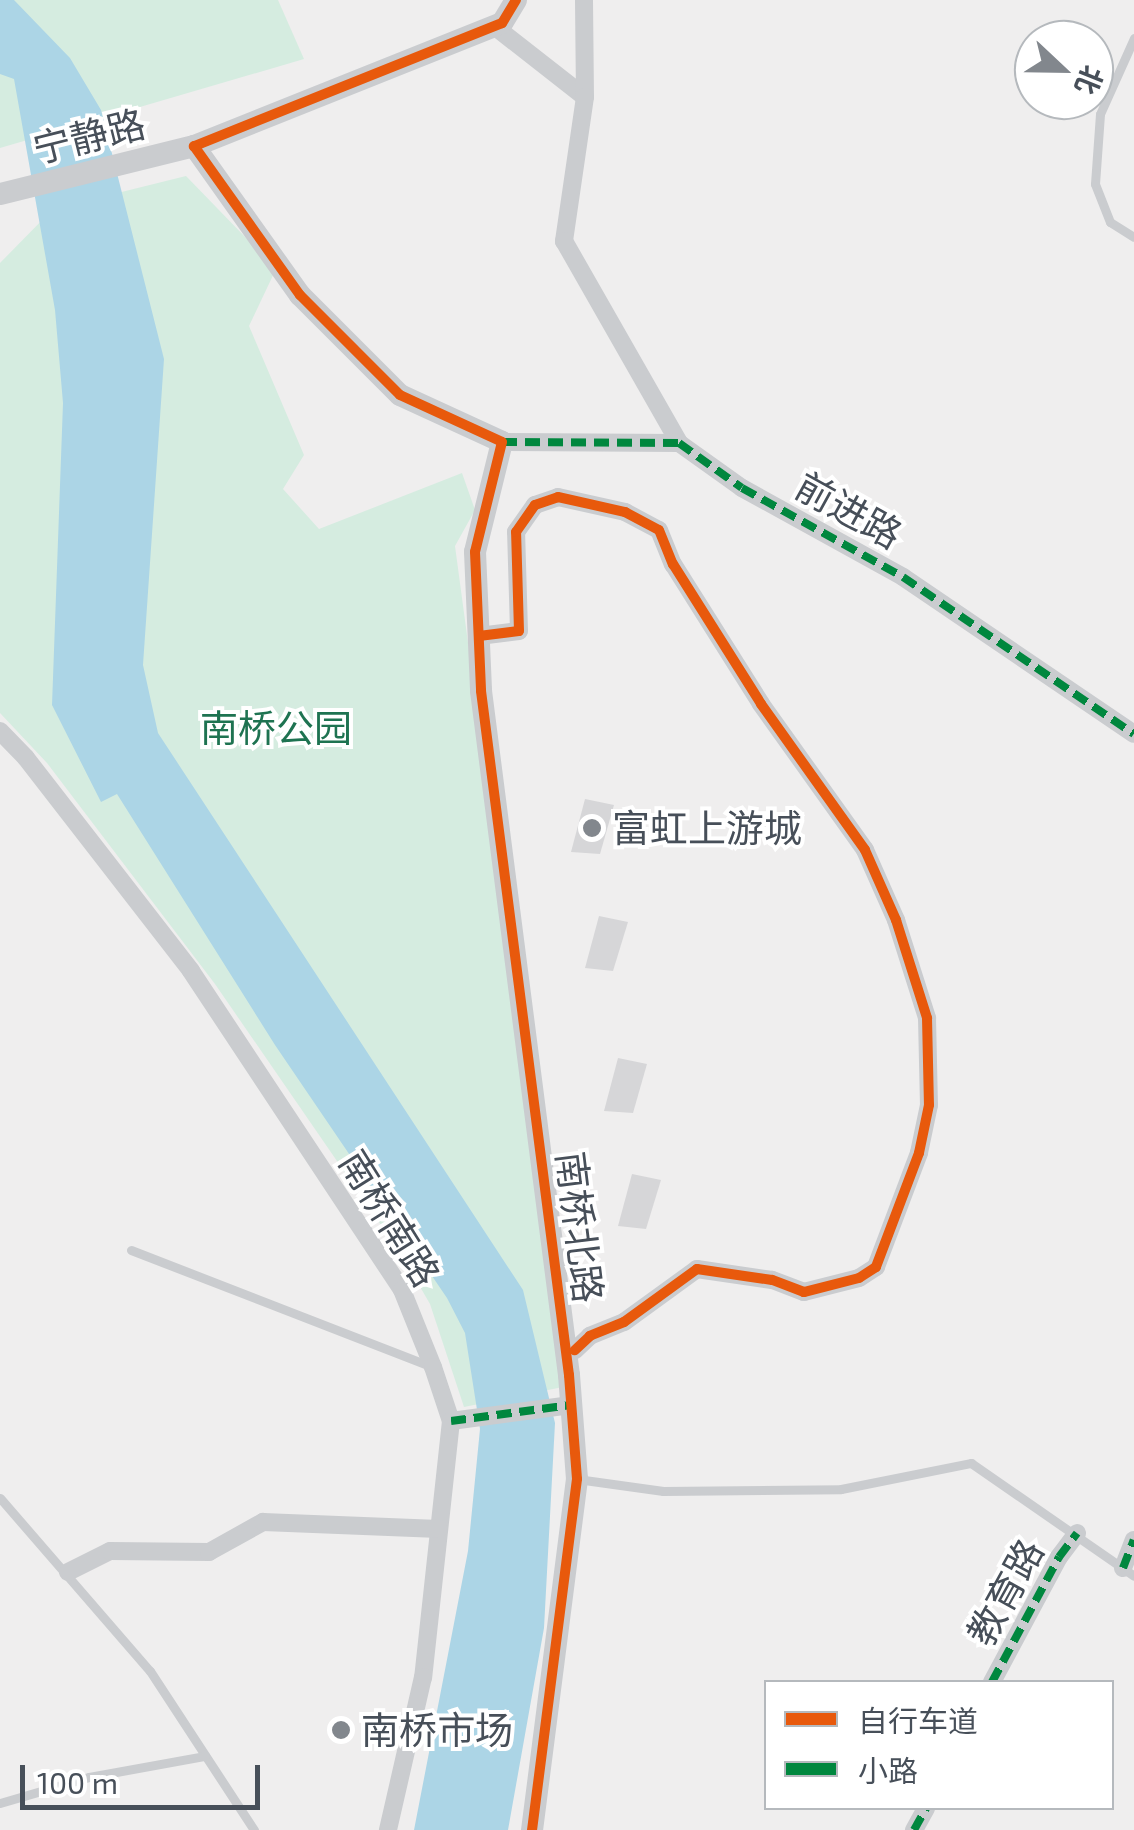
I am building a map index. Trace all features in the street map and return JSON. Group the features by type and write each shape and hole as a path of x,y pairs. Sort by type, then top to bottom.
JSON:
{"street":[{"path":"494,26 502,23 516,0"},
{"path":"194,146 300,295 400,396 502,442 679,442 564,240 585,97 584,0"},
{"path":"494,26 585,97"},
{"name":"宁静路","path":"0,194 194,146 494,26"},
{"name":"南桥北路","path":"502,442 475,552 481,691 569,1375 577,1480 532,1830"},
{"name":"前进路","path":"679,442 742,488 903,577 1134,734"},
{"path":"479,636 519,631 516,532 536,505 558,496 626,512 658,530 673,564 761,704 865,850 896,920 927,1018 929,1105 923,1137 897,1223 876,1267 859,1278 804,1292 772,1280 697,1269 624,1322 590,1336 574,1350"},
{"name":"南桥南路","path":"0,731 26,758 191,971 402,1290 452,1421 424,1676 388,1830"},
{"path":"452,1421 571,1405"},
{"path":"68,1572 110,1551 209,1552 263,1522 440,1529"},
{"name":"教育路","path":"993,1680 1059,1557 1077,1533"},
{"path":"1128,1572 1134,1540"}],"lane":[{"path":"1134,38 1100,114 1095,141 1095,184 1110,222 1134,237"},
{"path":"131,1250 432,1367"},
{"path":"569,1375 574,1350"},
{"path":"577,1480 663,1491 841,1489 971,1463 1128,1572"},
{"path":"2,1504 68,1572 150,1672 254,1830"},
{"path":"0,1803 90,1777 205,1756"}],"green space":[{"path":"0,0 278,0 304,59 0,148"},
{"name":"南桥公园","path":"186,176 276,269 249,326 304,455 283,489 319,529 462,473 475,510 455,546 568,1386 464,1407 430,1304 401,1254 215,984 47,763 0,713 0,263 53,209"}],"water":[{"path":"0,0 14,0 70,58 101,110 164,359 143,665 158,733 523,1290 555,1423 544,1628 508,1830 414,1830 468,1551 480,1429 465,1333 447,1298 275,1045 117,794 101,802 52,705 63,403 55,310 14,79 0,74"}],"building":[{"name":"富虹上游城","path":"585,799 614,805 600,854 571,852"},
{"name":"富虹上游城","path":"599,916 628,922 613,971 585,968"},
{"path":"618,1058 647,1064 633,1113 604,1111"},
{"path":"632,1174 661,1180 646,1229 618,1226"}],"marked path":[{"path":"502,442 679,443 742,488 903,577 1134,734"},
{"path":"451,1421 571,1405"},
{"path":"993,1680 1059,1557 1077,1533"},
{"path":"1123,1568 1134,1540"},
{"path":"914,1830 925,1810"}],"cycle path":[{"path":"516,0 502,23 194,146 300,295 400,395 502,442 475,552 481,691 569,1375 577,1479 532,1830"},
{"path":"479,636 519,631 516,532 535,505 558,497 625,512 659,530 673,564 761,704 865,850 896,920 927,1018 929,1105 919,1153 876,1267 859,1278 804,1292 772,1280 697,1269 624,1322 590,1336 575,1350"}],"place":[{"name":"富虹上游城","path":"592,828"},
{"name":"南桥市场","path":"341,1730"}]}
